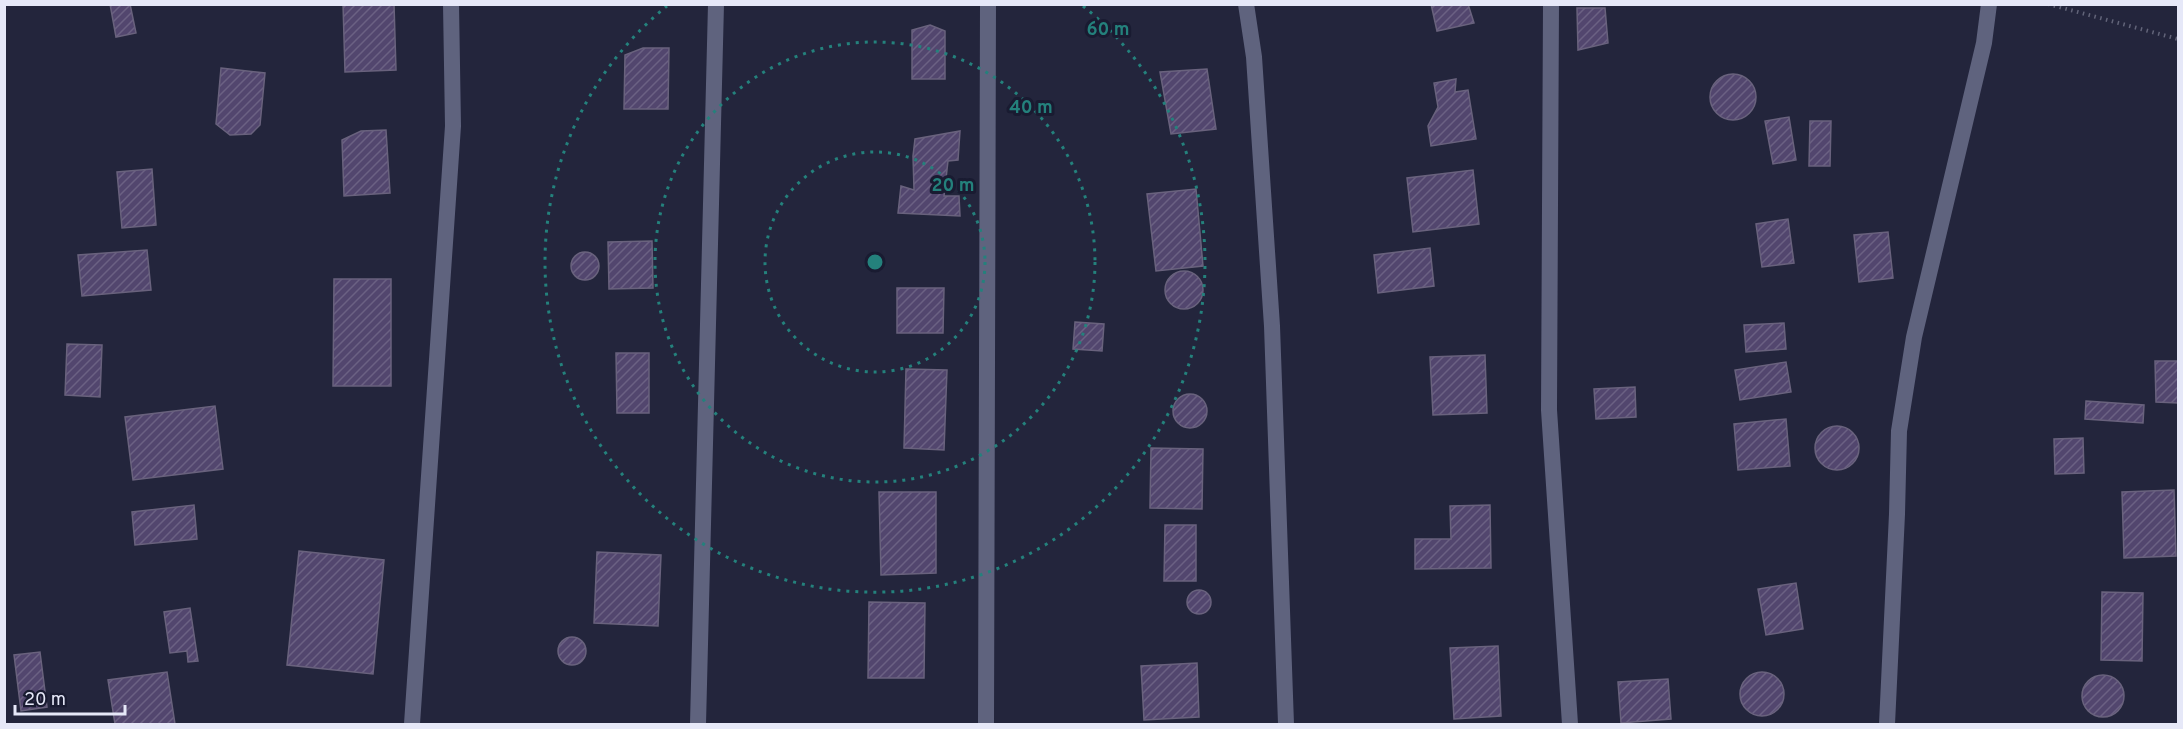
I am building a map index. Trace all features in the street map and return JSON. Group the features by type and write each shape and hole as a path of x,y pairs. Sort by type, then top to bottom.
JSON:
{"street":[{"path":"412,724 453,126 451,4"},
{"path":"698,724 716,4"},
{"path":"986,724 988,4"},
{"path":"1246,4 1254,57 1272,326 1286,724"},
{"path":"1551,4 1549,410 1570,724"},
{"path":"1887,724 1899,431 1914,337 1984,43 1989,4"}],"path":[{"path":"2048,4 2178,39"}],"building":[{"path":"110,4 130,4 136,33 116,37"},
{"path":"343,4 394,4 396,70 345,72"},
{"path":"1431,4 1468,4 1474,23 1437,31"},
{"path":"1577,8 1605,8 1608,43 1578,50"},
{"path":"930,25 945,31 945,79 912,79 912,30"},
{"path":"643,48 669,48 668,109 624,109 625,55"},
{"path":"221,68 265,73 260,125 251,134 230,135 216,124"},
{"path":"1207,69 1216,129 1171,134 1160,72"},
{"path":"1738,74 1750,80 1755,88 1755,106 1750,114 1742,119 1728,120 1720,117 1713,110 1710,92 1713,84 1720,77"},
{"path":"1456,79 1455,92 1468,90 1476,139 1431,146 1428,126 1438,107 1434,83"},
{"path":"1789,117 1796,160 1773,164 1765,121"},
{"path":"1810,121 1831,121 1830,166 1809,166"},
{"path":"386,130 390,193 344,196 342,140 361,131"},
{"path":"960,131 958,160 948,161 944,196 959,196 960,216 898,213 901,186 914,190 915,139"},
{"path":"152,169 156,225 122,228 117,172"},
{"path":"1473,170 1479,224 1413,232 1407,178"},
{"path":"1196,189 1203,266 1156,271 1147,194"},
{"path":"1788,219 1794,263 1762,267 1756,224"},
{"path":"1888,232 1893,278 1859,282 1854,235"},
{"path":"652,241 653,288 609,289 608,242"},
{"path":"1430,248 1434,286 1378,293 1374,255"},
{"path":"147,250 151,290 82,296 78,255"},
{"path":"585,252 595,256 599,266 595,276 585,280 575,276 571,266 575,256"},
{"path":"1184,271 1197,277 1203,290 1197,303 1184,309 1171,303 1165,290 1171,277"},
{"path":"334,279 391,279 391,386 333,386"},
{"path":"897,288 944,288 943,333 897,333"},
{"path":"1075,322 1104,324 1102,351 1073,349"},
{"path":"1784,323 1786,349 1746,352 1744,325"},
{"path":"67,344 102,345 100,397 65,395"},
{"path":"616,353 649,353 649,413 617,413"},
{"path":"1485,355 1487,413 1433,415 1430,357"},
{"path":"2155,361 2178,361 2178,403 2156,402"},
{"path":"1786,362 1791,392 1740,400 1735,370"},
{"path":"906,369 947,370 944,450 904,448"},
{"path":"1635,387 1636,417 1596,419 1594,389"},
{"path":"1190,394 1202,399 1207,411 1202,423 1190,428 1178,423 1173,411 1178,399"},
{"path":"2086,401 2144,405 2143,423 2085,419"},
{"path":"215,406 223,469 133,480 125,417"},
{"path":"1786,419 1790,466 1738,470 1734,424"},
{"path":"1837,426 1853,432 1859,448 1853,464 1837,470 1821,464 1815,448 1821,432"},
{"path":"2083,438 2084,473 2055,474 2054,439"},
{"path":"1151,448 1203,449 1202,509 1150,508"},
{"path":"2174,490 2176,556 2124,558 2122,492"},
{"path":"879,492 936,492 936,573 881,575"},
{"path":"194,505 197,539 135,545 132,512"},
{"path":"1490,505 1491,568 1415,569 1415,539 1451,539 1450,506"},
{"path":"1165,525 1196,525 1196,581 1164,581"},
{"path":"299,551 384,560 373,674 287,665"},
{"path":"597,552 661,555 658,626 594,623"},
{"path":"1796,583 1803,629 1766,635 1758,589"},
{"path":"1199,590 1207,594 1211,602 1207,610 1199,614 1191,610 1187,602 1191,594"},
{"path":"2102,592 2143,593 2142,661 2101,660"},
{"path":"869,602 925,603 924,678 868,678"},
{"path":"190,608 198,661 188,662 187,651 170,653 164,612"},
{"path":"572,637 582,641 586,651 582,661 572,665 562,661 558,651 562,641"},
{"path":"1498,646 1501,716 1454,719 1450,648"},
{"path":"40,652 47,707 21,711 14,655"},
{"path":"1197,663 1199,717 1144,720 1141,666"},
{"path":"167,672 175,724 115,724 108,680"},
{"path":"1762,672 1771,673 1778,678 1783,685 1783,703 1778,710 1771,715 1762,716 1753,715 1746,710 1741,703 1740,694 1741,685 1746,678 1753,673"},
{"path":"2103,675 2118,681 2124,696 2118,711 2103,717 2088,711 2082,696 2088,681"},
{"path":"1668,679 1671,719 1621,723 1618,682"}]}
